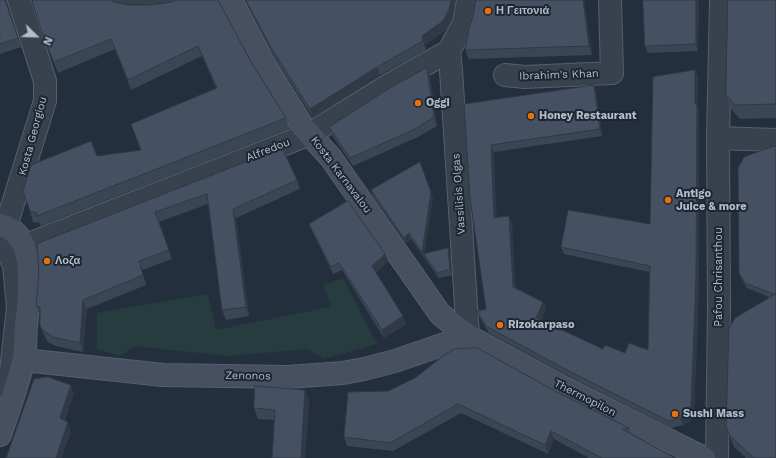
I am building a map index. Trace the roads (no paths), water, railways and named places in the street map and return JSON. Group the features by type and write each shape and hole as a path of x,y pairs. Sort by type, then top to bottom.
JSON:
{"street":[{"name":"Kosta Georgiou","path":"2,230 45,101 45,81 19,0"},
{"path":"120,0 141,4 159,4 173,0"},
{"name":"Kosta Karnavalou","path":"231,0 264,64 303,127 331,158 440,314 468,336"},
{"path":"448,51 464,23 468,0"},
{"name":"Ibrahim's Khan","path":"504,75 525,77 612,73 610,0"},
{"name":"Pafou Chrisanthou","path":"717,458 720,0"},
{"name":"Alfredou","path":"24,246 310,134 387,86 448,51"},
{"name":"Vassilisis Olgas","path":"448,51 451,70 468,336"},
{"path":"718,138 776,140"},
{"path":"0,409 11,371 18,307 14,265 2,240 2,230 17,234 24,246 30,270 30,294 24,360 15,393 0,435"},
{"name":"Zenonos","path":"24,360 163,375 288,377 343,373 364,369 468,336"},
{"name":"Thermopilon","path":"468,336 564,388 704,458"}],"place":[{"name":"Η Γειτονιά","path":"488,11"},
{"name":"Oggi","path":"418,103"},
{"name":"Honey Restaurant","path":"531,116"},
{"name":"Antigo Juice & more","path":"668,200"},
{"name":"Λοζα","path":"47,261"},
{"name":"Rizokarpaso","path":"500,325"},
{"name":"Sushi Mass","path":"675,414"}]}
